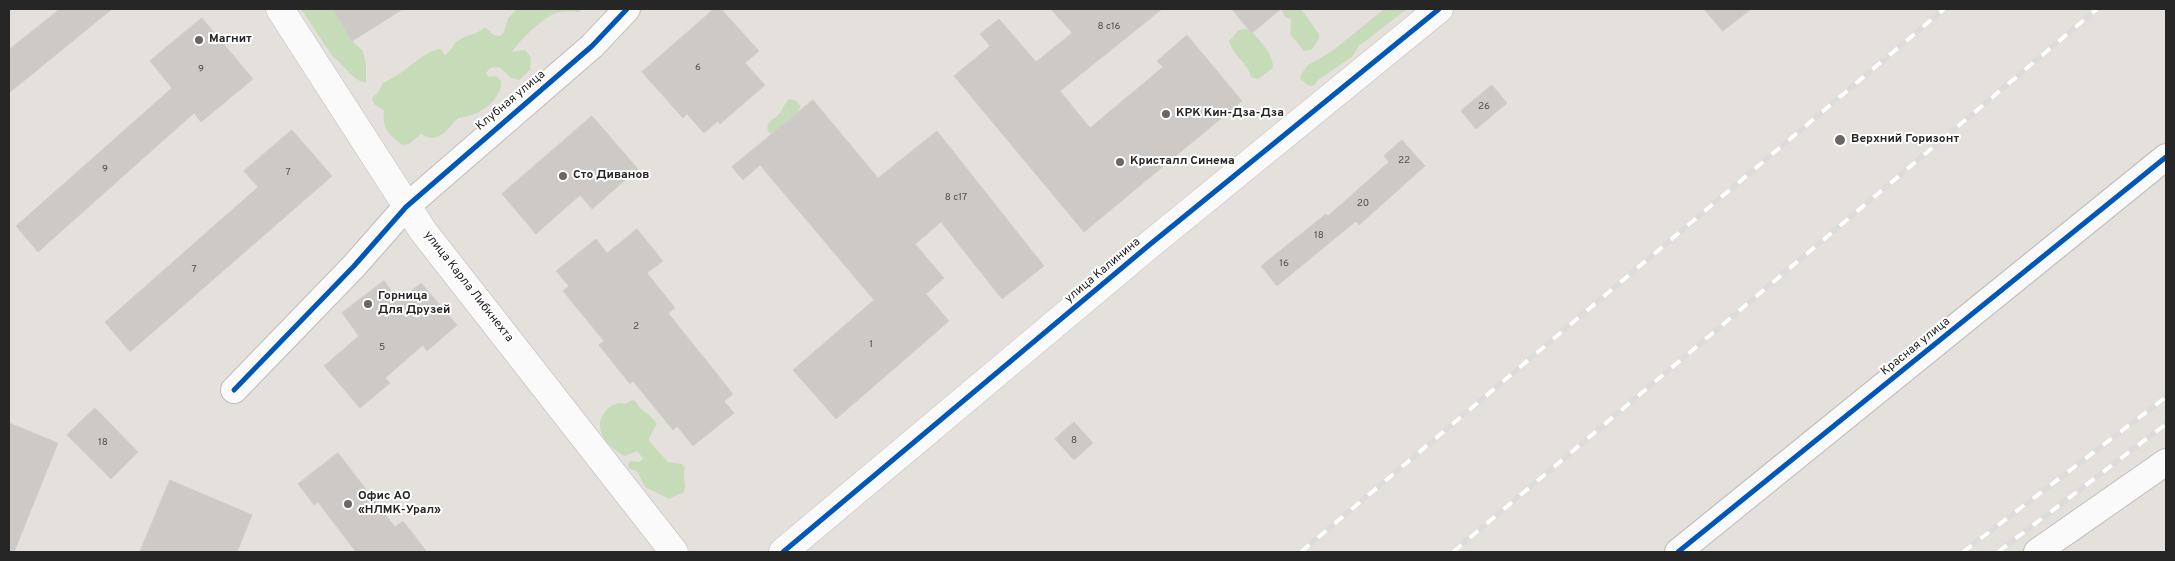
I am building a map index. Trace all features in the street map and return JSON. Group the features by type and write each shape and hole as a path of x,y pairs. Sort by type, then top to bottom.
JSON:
{"street":[{"name":"улица Карла Либкнехта","path":"280,9 406,206 674,552"},
{"name":"Клубная улица","path":"234,390 354,266 406,206 592,46 627,9"},
{"name":"улица Калинина","path":"783,552 1148,246 1439,9"},
{"name":"Красная улица","path":"1678,552 2166,157"},
{"path":"2037,552 2166,462"}],"green space":[{"path":"301,9 333,9 352,41 363,51 366,64 366,83 352,76 333,57"},
{"path":"517,9 583,9 579,12 555,13 536,26 520,42 512,52 525,50 531,57 530,70 519,80 511,78 499,67 490,68 486,73 489,77 496,76 501,81 497,95 487,107 472,115 458,118 442,135 437,137 427,137 421,134 409,144 403,145 390,135 385,127 384,111 374,104 372,98 379,91 382,84 430,52 441,49 445,55 457,41 479,32 485,27 494,35 500,36 504,32 508,18"},
{"path":"1281,9 1301,9 1319,34 1319,39 1311,50 1304,51 1290,34 1291,19 1285,17"},
{"path":"1384,9 1407,9 1359,46 1352,57 1318,80 1315,85 1310,86 1300,79 1301,74 1308,65 1331,52"},
{"path":"1249,29 1265,47 1273,62 1273,68 1258,79 1251,77 1229,41 1239,30"},
{"path":"789,99 795,100 801,106 797,113 772,134 768,132 768,123 779,114"},
{"path":"632,400 652,417 657,424 649,441 668,462 682,464 685,468 684,492 669,499 645,487 637,471 630,469 628,465 630,461 640,462 643,458 637,451 625,456 609,444 601,432 600,422 604,413 616,404 625,404"}],"building":[{"path":"60,9 112,9 9,93 9,50"},
{"path":"333,9 403,9 352,41"},
{"path":"714,9 721,9 759,51 745,63 765,85 720,124 718,121 704,133 687,114 683,118 642,72"},
{"name":"КРК Кин-Дза-Дза","path":"1051,9 1162,9 1060,91 1090,128 1163,67 1157,61 1187,35 1242,101 1084,232 954,76 990,46 980,34 999,19 1036,62 1072,33"},
{"path":"1232,9 1281,9 1252,33"},
{"path":"1704,9 1751,9 1723,31"},
{"path":"202,18 253,79 201,122 194,113 38,252 16,226 172,88 150,61"},
{"path":"1492,85 1507,103 1476,129 1461,111"},
{"path":"813,100 878,178 937,131 1044,266 1002,299 941,222 915,244 944,278 926,294 949,321 836,419 793,370 874,300 760,165 743,180 732,167"},
{"path":"592,116 638,169 592,209 580,195 536,234 502,194"},
{"path":"292,130 332,176 130,352 105,322 258,187 244,171"},
{"path":"1402,140 1425,166 1359,225 1356,221 1277,286 1261,266 1326,214 1328,216 1389,162 1384,156"},
{"path":"637,229 663,261 647,273 675,308 668,313 733,394 724,401 734,413 693,446 677,426 673,430 633,381 630,384 599,345 604,341 563,291 569,286 556,271 596,239 607,253"},
{"path":"384,281 399,301 421,283 457,325 427,351 423,345 385,378 390,383 360,408 324,366 359,336 342,313"},
{"path":"95,408 138,452 111,479 67,435"},
{"path":"1074,422 1093,443 1074,460 1055,439"},
{"path":"9,423 58,443 14,552 9,552"},
{"name":"Офис АО «НЛМК-Урал»","path":"338,453 395,527 403,521 427,552 356,552 318,502 314,505 298,484"},
{"path":"170,480 252,515 237,552 140,552"}],"railway":[{"path":"1301,552 1944,9"},
{"path":"1453,552 2097,9"},
{"path":"1963,552 2166,397"},
{"path":"1998,552 2166,424"}],"cycle path":[{"path":"234,390 354,266 406,207 592,46 627,9"},
{"path":"783,552 1148,246 1439,9"},
{"path":"1678,552 2166,157"}],"place":[{"name":"Магнит","path":"199,40"},
{"name":"КРК Кин-Дза-Дза","path":"1166,114"},
{"name":"Верхний Горизонт","path":"1840,140"},
{"name":"Кристалл Синема","path":"1120,162"},
{"name":"Сто Диванов","path":"563,176"},
{"name":"Горница Для Друзей","path":"368,304"},
{"name":"Офис АО «НЛМК-Урал»","path":"348,504"}]}
